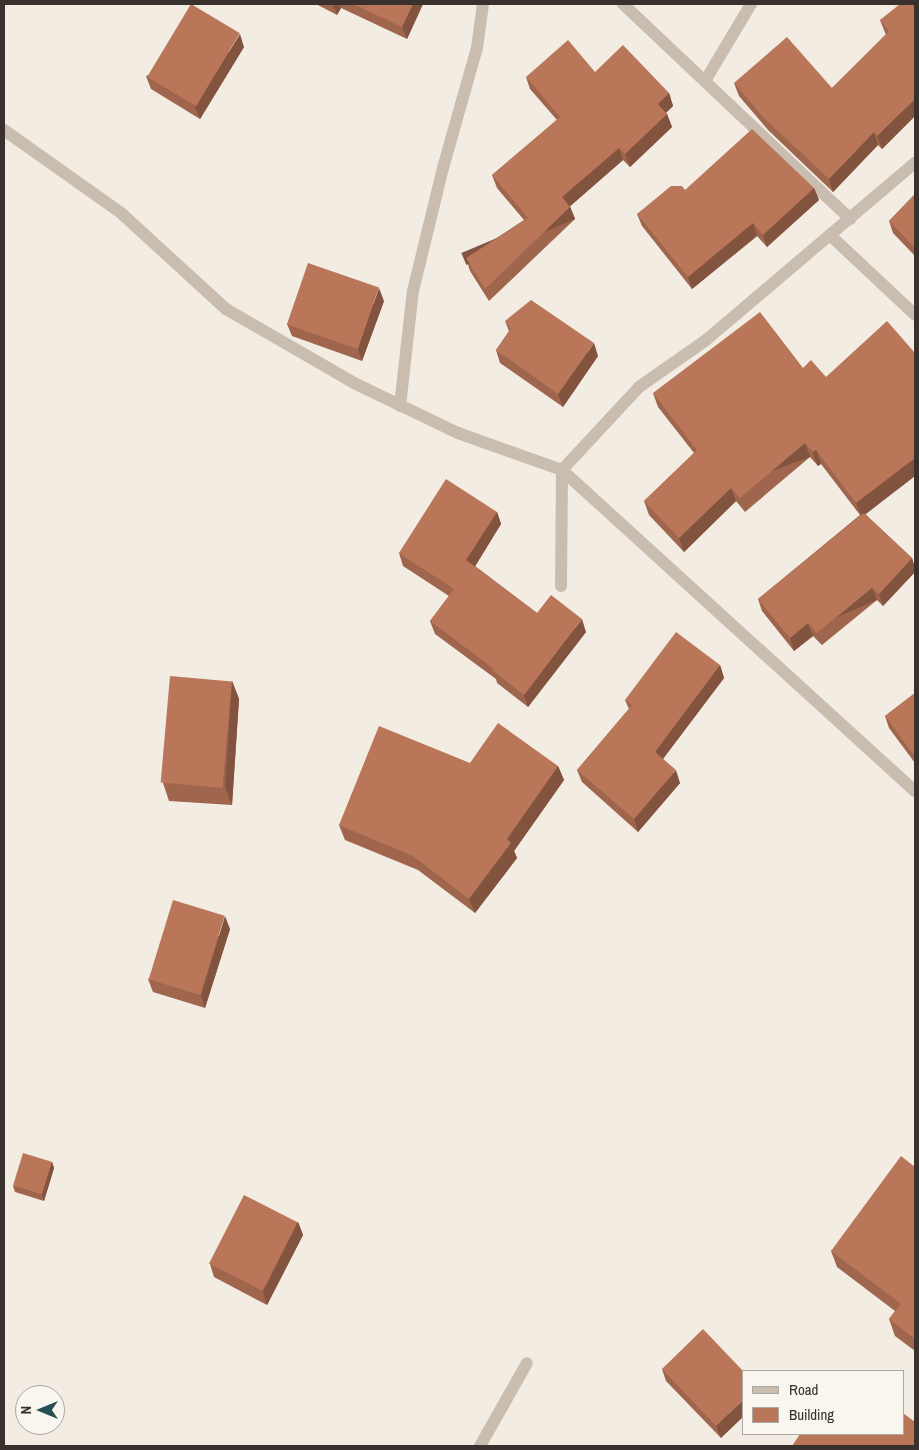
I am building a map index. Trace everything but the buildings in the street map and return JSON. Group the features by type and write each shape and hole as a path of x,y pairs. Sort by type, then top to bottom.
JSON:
{"street":[{"path":"400,406 413,291 443,168 477,48 483,4"},
{"path":"623,4 850,219"},
{"path":"705,81 751,4"},
{"path":"4,130 120,212 226,309 354,384 458,433 562,470 915,791"},
{"path":"561,586 562,470 639,387 706,340 915,163"},
{"path":"831,236 915,315"},
{"path":"480,1446 526,1363"}]}
